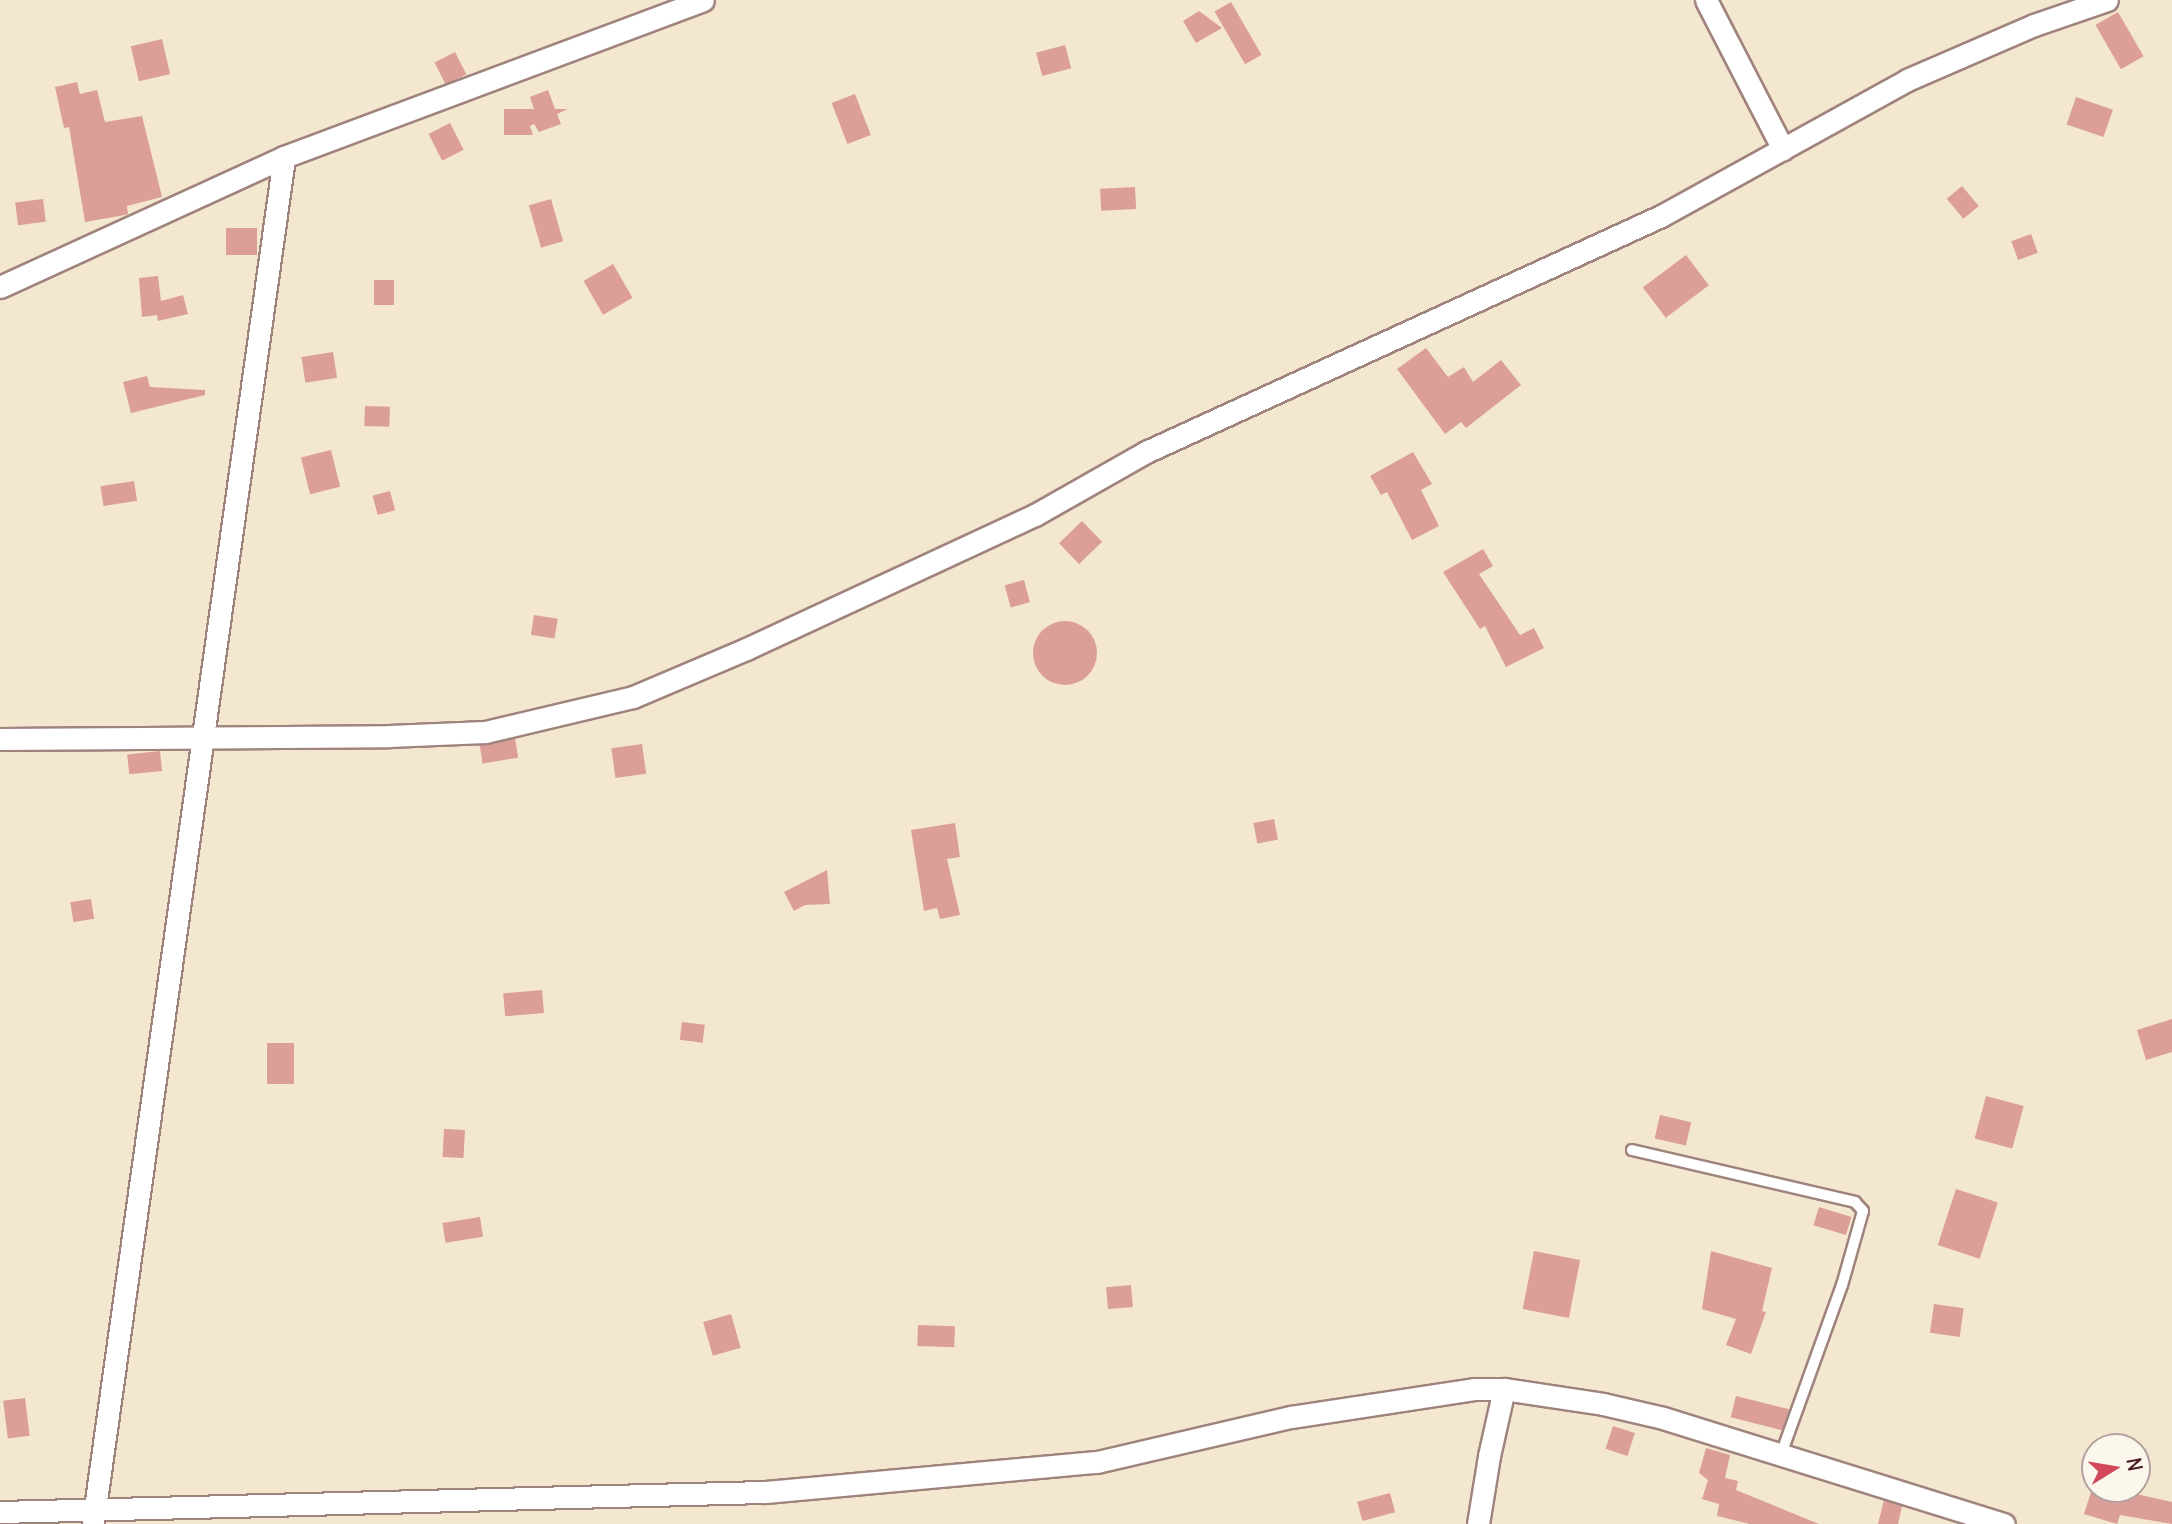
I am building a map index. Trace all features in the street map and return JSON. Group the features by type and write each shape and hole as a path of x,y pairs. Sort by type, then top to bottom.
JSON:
{"street":[{"path":"0,287 284,157 703,0"},
{"path":"1706,0 1783,149"},
{"path":"0,739 202,739 485,732 633,697 746,649 1035,514 1146,452 1661,216 1907,80 2034,25 2107,0"},
{"path":"94,1517 284,157"},
{"path":"1478,1524 1504,1389"},
{"path":"0,1512 94,1517 765,1492 1097,1462 1290,1417 1446,1392 1504,1389 1603,1404 1663,1418 2004,1524"}],"lane":[{"path":"1632,1150 1855,1202 1863,1211 1842,1285 1781,1454"}],"building":[{"path":"1231,2 1262,55 1245,64 1215,12"},
{"path":"1199,11 1222,28 1196,43 1183,21"},
{"path":"2118,12 2144,56 2121,69 2095,25"},
{"path":"162,39 170,74 139,81 131,46"},
{"path":"1065,45 1071,68 1042,76 1036,53"},
{"path":"455,52 466,74 446,85 435,62"},
{"path":"77,82 80,94 97,90 105,122 142,116 162,197 127,206 128,214 125,215 85,222 69,127 64,128 55,87"},
{"path":"548,90 555,109 568,109 557,114 561,124 539,132 534,124 530,126 533,135 504,135 504,109 534,109 530,97"},
{"path":"855,94 871,135 847,144 832,103"},
{"path":"2076,97 2113,110 2103,137 2067,124"},
{"path":"450,123 464,150 442,161 429,134"},
{"path":"1962,186 1979,206 1963,219 1947,199"},
{"path":"1135,187 1136,209 1101,211 1100,189"},
{"path":"43,199 46,222 18,225 15,202"},
{"path":"551,199 563,241 541,248 529,205"},
{"path":"226,228 257,228 257,255 226,255"},
{"path":"2031,234 2038,253 2018,260 2011,241"},
{"path":"1686,255 1709,285 1666,318 1643,287"},
{"path":"613,264 632,298 603,315 584,281"},
{"path":"158,276 161,301 183,295 188,314 158,321 157,315 142,317 139,278"},
{"path":"374,280 394,280 394,305 374,305"},
{"path":"1426,348 1448,377 1464,367 1473,382 1501,360 1521,385 1466,428 1461,422 1445,434 1397,369"},
{"path":"333,352 337,378 305,383 301,357"},
{"path":"147,376 150,387 205,390 205,395 131,413 123,382"},
{"path":"365,406 390,407 389,427 364,426"},
{"path":"331,450 340,487 310,494 301,457"},
{"path":"1413,452 1432,484 1421,490 1439,526 1412,540 1387,492 1381,495 1370,476"},
{"path":"134,481 137,501 104,506 100,486"},
{"path":"390,491 395,510 378,515 373,496"},
{"path":"1082,521 1102,542 1079,564 1059,543"},
{"path":"1483,549 1493,566 1479,574 1520,635 1534,628 1544,648 1506,667 1485,626 1480,629 1443,572"},
{"path":"1024,580 1030,602 1011,607 1005,585"},
{"path":"534,615 558,619 555,639 531,635"},
{"path":"1059,621 1071,621 1088,630 1095,641 1095,665 1088,676 1071,685 1059,685 1047,680 1038,671 1033,659 1033,647 1038,635 1047,626"},
{"path":"515,738 518,758 483,763 479,744"},
{"path":"642,744 646,774 615,778 611,748"},
{"path":"160,751 162,771 129,774 127,754"},
{"path":"1274,819 1278,840 1257,844 1253,823"},
{"path":"955,823 960,857 947,859 960,915 940,919 937,908 924,911 911,830"},
{"path":"827,870 830,904 805,905 794,911 784,892"},
{"path":"91,899 94,919 73,922 70,902"},
{"path":"542,990 544,1013 505,1016 503,993"},
{"path":"2172,1019 2172,1052 2146,1060 2137,1030"},
{"path":"682,1022 705,1025 703,1043 680,1040"},
{"path":"267,1043 294,1043 294,1084 267,1084"},
{"path":"1986,1096 2024,1106 2012,1149 1975,1139"},
{"path":"1660,1115 1691,1122 1686,1146 1655,1138"},
{"path":"444,1129 465,1130 464,1158 443,1157"},
{"path":"1956,1189 1998,1203 1980,1259 1938,1245"},
{"path":"1819,1207 1852,1217 1846,1235 1813,1225"},
{"path":"480,1217 483,1237 446,1243 442,1223"},
{"path":"1534,1251 1580,1260 1569,1318 1523,1309"},
{"path":"1711,1251 1772,1268 1762,1311 1766,1312 1751,1354 1726,1345 1736,1319 1702,1309"},
{"path":"1131,1285 1133,1307 1108,1309 1106,1287"},
{"path":"1934,1304 1964,1308 1960,1337 1930,1333"},
{"path":"731,1314 741,1348 713,1356 703,1322"},
{"path":"918,1325 955,1326 954,1347 917,1346"},
{"path":"1736,1396 1789,1409 1784,1431 1731,1417"},
{"path":"25,1398 30,1436 8,1438 3,1401"},
{"path":"1613,1426 1635,1433 1627,1456 1606,1449"},
{"path":"1706,1448 1730,1455 1725,1478 1738,1481 1736,1490 1819,1524 1750,1524 1717,1516 1719,1504 1702,1499 1708,1480 1699,1473"},
{"path":"1390,1493 1395,1512 1362,1521 1357,1502"},
{"path":"2151,1497 2172,1502 2172,1524 2120,1515 2117,1524 2084,1514 2088,1503 2151,1503"},
{"path":"1884,1500 1902,1506 1898,1524 1878,1524"}]}
